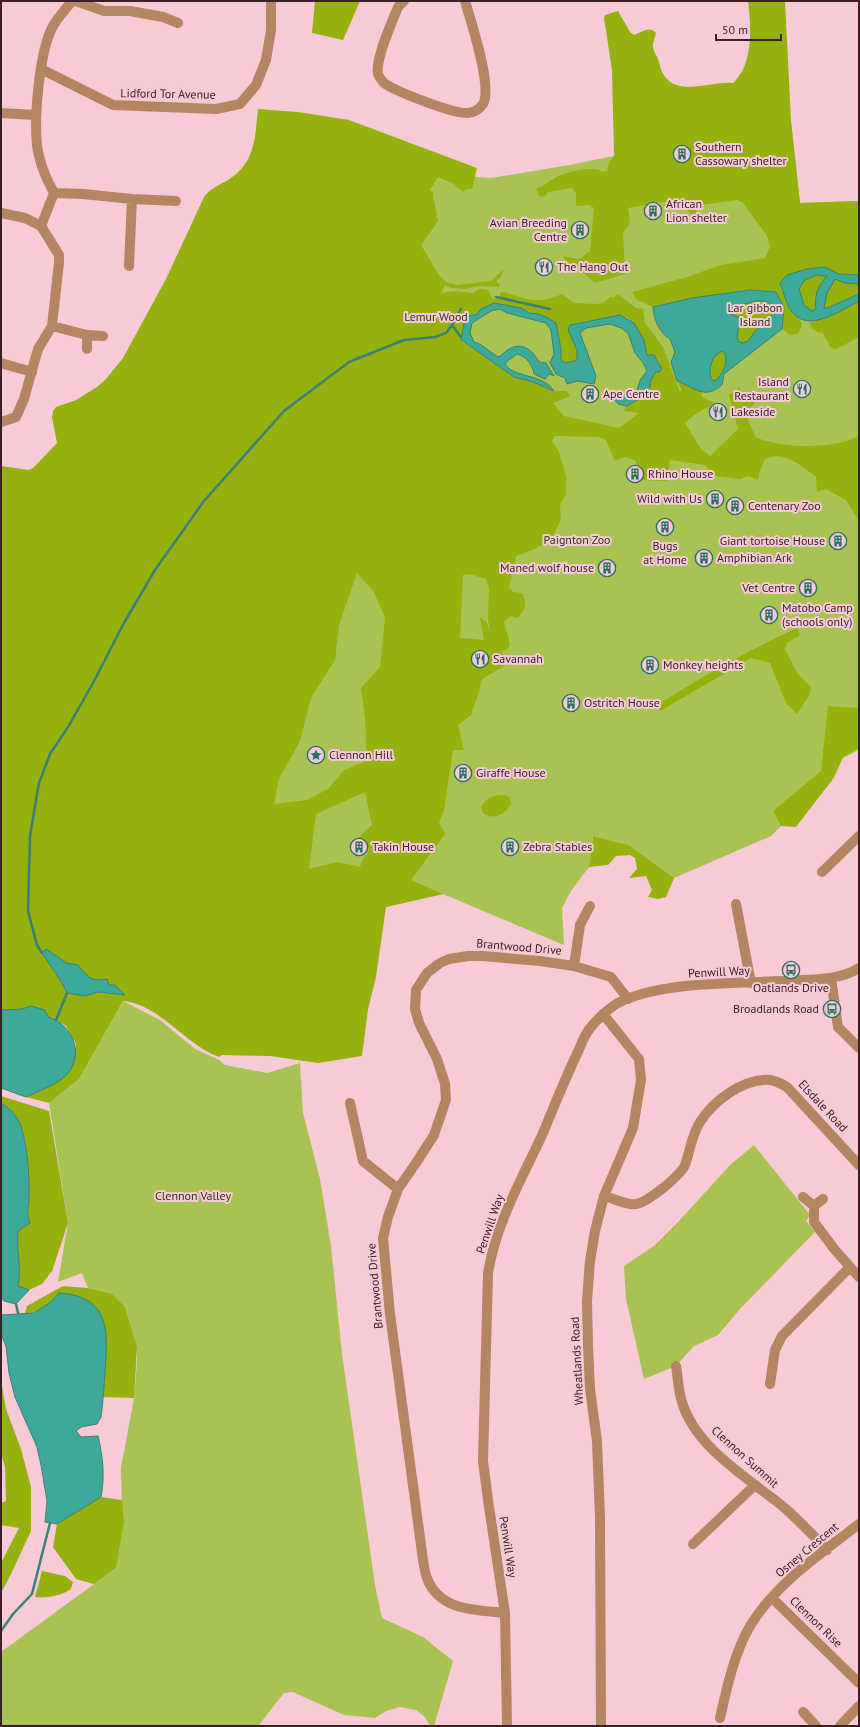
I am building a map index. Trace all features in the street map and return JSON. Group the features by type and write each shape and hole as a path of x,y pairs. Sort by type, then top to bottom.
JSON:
{"street":[{"path":"41,226 54,193 38,155 35,115 41,69 48,40 54,26 72,1"},
{"path":"76,1 104,11 136,12 162,16 178,22"},
{"name":"Lidford Tor Avenue","path":"41,69 113,105 216,109 240,104 256,85 266,60 271,30 271,1"},
{"path":"404,1 398,7 378,61 378,75 386,85 412,97 460,113 469,113 479,109 486,96 482,65 465,1"},
{"path":"1,113 35,115"},
{"path":"54,193 176,201"},
{"path":"129,266 132,199"},
{"path":"1,213 25,218 41,226 59,255 52,326 38,349 24,399 16,417 1,422"},
{"path":"52,326 87,335 103,336"},
{"path":"87,335 87,349"},
{"path":"1,363 32,372"},
{"path":"822,872 859,836"},
{"path":"736,904 751,983"},
{"path":"574,966 580,925 590,906"},
{"name":"Brantwood Drive","path":"504,1613 465,1609 452,1604 438,1595 428,1580 423,1560 384,1268 383,1238 388,1217 398,1189 434,1135 446,1100 445,1084 437,1059 422,1032 415,1009 416,990 422,980 440,963 449,959 468,956 532,960 574,966 611,977 628,999"},
{"name":"Penwill Way","path":"507,1726 504,1613 488,1500 484,1460 487,1289 491,1256 508,1208 565,1080 588,1032 603,1014 628,999 664,989 711,984 831,978 859,968"},
{"path":"831,978 838,1027 859,1048"},
{"name":"Wheatlands Road","path":"601,1726 600,1518 596,1441 590,1389 587,1301 590,1261 604,1196 633,1128 641,1080 639,1059 603,1014"},
{"name":"Elsdale Road","path":"604,1196 635,1205 645,1201 668,1184 684,1167 699,1122 713,1106 743,1085 757,1081 771,1080 787,1087 859,1165"},
{"path":"350,1103 363,1160 398,1189"},
{"path":"803,1197 814,1206"},
{"path":"822,1199 814,1206 814,1222 834,1250 859,1277"},
{"path":"770,1384 775,1350 782,1336 850,1267"},
{"name":"Clennon Summit","path":"676,1366 682,1401 693,1425 706,1443 754,1486 786,1510 827,1550"},
{"path":"693,1544 754,1486"},
{"name":"Osney Crescent","path":"720,1718 729,1677 750,1626 785,1583 859,1524"},
{"name":"Clennon Rise","path":"772,1598 859,1683"},
{"path":"840,1726 859,1706"},
{"path":"804,1712 816,1726"}],"green space":[{"path":"315,1 360,1 343,40 312,33"},
{"path":"748,1 785,1 791,121 800,203 859,201 859,275 839,274 825,267 807,269 787,275 793,314 800,320 802,326 798,334 790,335 782,329 784,308 776,292 745,290 684,300 653,307 637,300 632,292 687,277 721,265 765,258 770,247 767,236 743,203 737,200 701,205 694,216 674,200 628,208 630,223 623,233 625,274 595,283 579,269 572,274 563,256 580,259 590,251 594,208 589,205 576,206 576,193 572,188 548,192 544,197 539,196 536,189 558,176 568,173 587,169 602,172 607,171 609,162 614,156 612,70 604,18 605,15 618,11 630,32 634,35 645,30 651,30 656,33 653,45 654,50 663,74 670,82 679,86 689,87 733,83 745,66 748,55 750,44 750,22"},
{"name":"Lemur Wood","path":"258,109 298,112 349,120 477,168 472,189 466,189 463,192 454,184 438,177 430,190 434,193 433,196 438,221 421,245 439,275 447,283 457,285 491,281 504,269 500,278 497,280 497,283 500,284 499,287 477,286 466,289 451,288 445,285 441,293 454,291 473,293 479,289 488,290 492,299 500,298 500,293 503,292 532,300 545,299 562,294 574,303 596,304 603,303 610,297 613,298 618,294 636,308 643,309 645,323 663,347 680,392 682,390 677,381 680,377 702,389 702,397 715,403 694,415 685,423 701,449 710,456 738,429 729,395 740,387 740,392 752,399 755,404 745,411 747,411 747,417 757,438 781,444 808,446 836,444 859,436 859,521 846,500 826,489 817,492 816,477 792,460 779,456 765,459 758,480 748,476 740,479 715,476 705,465 670,460 667,481 643,480 635,460 625,457 615,461 606,440 598,437 555,436 552,441 559,452 566,476 566,494 560,505 561,519 552,538 535,549 516,556 509,587 513,592 522,593 525,600 525,606 523,612 518,618 511,616 504,622 510,644 508,649 501,651 505,657 504,666 482,679 471,715 458,725 464,750 453,750 444,811 439,822 445,834 411,880 443,894 386,907 376,977 368,1009 362,1056 318,1063 270,1056 222,1055 219,1057 195,1044 161,1017 149,1010 137,1004 123,1001 79,1079 49,1103 26,1097 62,1078 73,1064 76,1044 66,1026 56,1020 22,1009 1,1010 1,466 29,470 33,468 57,443 52,417 53,411 56,407 76,400 97,387 106,379 123,358 166,279 204,197 213,188 231,178 239,171 250,155 255,138","holes":["502,304 546,317 558,332 561,360 565,363 575,362 577,359 577,349 568,330 572,324 603,319 616,315 625,316 638,330 647,355 657,358 661,366 651,380 646,395 626,405 624,411 639,413 619,428 564,416 553,403 570,396 567,391 554,391 533,382 514,377 462,342 461,339 465,317","357,573 374,592 385,618 380,667 361,688 365,718 367,761 344,770 328,789 307,800 274,804 279,779 300,741 311,698 335,660 339,625","470,574 486,579 489,588 488,619 490,633 487,623 480,617 484,640 460,638 463,575","365,792 372,825 358,838 365,840 369,849 360,865 362,867 337,862 309,869 316,814","42,953 53,954 67,963 78,965 89,979 109,985 124,995 98,992 85,996 67,993"]},
{"name":"Paignton Zoo","path":"791,121 800,203 859,201 859,750 843,758 834,778 795,825 781,826 771,836 674,878 629,845 593,836 589,867 571,891 562,908 564,945 443,894 381,908 311,892 262,801 200,516 436,174 491,178 569,165"},
{"path":"817,275 827,276 818,291 816,309 812,311 804,305 799,289 805,280"},
{"path":"835,279 845,283 859,284 859,294 825,308 825,297 828,289"},
{"name":"Lar gibbon Island","path":"756,301 770,303 771,313 769,319 756,330 747,342 742,343 738,341 736,335 740,324 733,315 729,314 741,305"},
{"path":"859,301 859,337 836,349 831,348 822,332 819,333 811,328 810,322 833,315"},
{"path":"723,351 726,363 723,372 714,381 711,379 710,375 712,363 716,355"},
{"path":"797,628 800,635 787,643 785,650 798,674 811,687 810,694 797,714 786,703 770,663 751,658 660,711 657,705 674,694 743,655"},
{"path":"828,706 859,708 859,748 843,757 832,780 796,827 781,826 773,811 821,771"},
{"path":"506,795 510,798 511,803 503,813 491,816 483,813 481,807 486,800 495,796"},
{"path":"593,836 629,845 674,878 666,897 658,899 648,897 652,890 646,876 629,878 637,869 635,858 630,855 616,856 608,865 589,867"},
{"name":"Clennon Valley","path":"123,1001 160,1020 195,1049 219,1060 225,1065 267,1073 300,1063 303,1113 320,1179 331,1246 342,1354 375,1585 382,1618 423,1637 453,1661 434,1726 430,1726 425,1717 416,1710 400,1707 386,1711 375,1718 344,1715 293,1692 284,1693 258,1726 1,1726 1,1652 116,1568 122,1506 121,1468 134,1398 137,1346 125,1307 88,1288 82,1273 58,1282 68,1223 49,1103 79,1079"},
{"path":"1,1096 49,1111 68,1223 52,1271 42,1284 29,1290 18,1286 18,1231 30,1223 28,1213 29,1181 26,1147 24,1136 18,1120 11,1110 1,1103"},
{"path":"754,1145 810,1215 806,1221 815,1232 740,1309 718,1335 694,1346 676,1366 644,1379 626,1299 624,1266 655,1245 730,1165"},
{"path":"63,1286 87,1288 112,1294 125,1307 137,1346 134,1398 103,1397 105,1375 59,1293 44,1308 35,1312 25,1313 27,1306"},
{"path":"1,1380 6,1409 21,1449 31,1487 31,1531 1,1593 1,1563 19,1528 1,1525 1,1503 6,1501 5,1467 1,1453"},
{"path":"101,1497 122,1500 124,1522 116,1568 94,1584 76,1579 53,1547 57,1524"},
{"path":"42,1571 65,1576 73,1582 71,1589 54,1596 35,1597"}],"shaded area":[{"path":"825,267 839,274 859,275 859,284 845,283 835,279 827,293 824,308 859,294 859,301 826,318 809,321 801,319 791,311 780,283 787,275 807,269","holes":["817,275 827,276 817,291 816,309 812,311 804,305 799,289 805,280"]},
{"path":"750,290 776,292 784,308 782,329 724,374 722,385 710,392 700,391 677,381 671,362 675,352 670,339 660,330 653,311 653,307 692,298","holes":["756,301 770,303 772,313 771,317 756,330 749,340 742,343 738,341 737,337 740,318 729,313 741,305","723,351 726,363 723,372 714,381 711,379 710,375 712,362 716,355"]},
{"path":"494,303 521,308 529,313 546,317 556,323 561,349 561,360 565,363 575,361 577,359 577,350 568,330 570,325 620,315 634,323 644,340 647,355 654,355 662,369 659,372 656,372 651,380 650,387 644,396 627,406 618,404 615,400 617,397 637,391 640,380 647,371 635,353 628,333 621,328 610,324 586,328 580,333 596,376 594,384 578,381 567,384 565,378 556,374 550,363 554,354 551,330 546,323 507,313 500,309 491,311 472,323 470,333 474,342 480,344 498,357 516,346 528,349 539,362 546,363 554,376 549,374 545,379 534,374 528,361 517,354 505,363 508,368 520,374 542,381 549,385 554,391 533,382 514,377 461,340 465,317 477,314 481,309"},
{"path":"46,949 67,963 78,965 90,978 97,980 107,979 109,985 115,985 125,995 98,992 85,996 67,993 42,953"},
{"path":"31,1006 45,1010 48,1017 65,1027 71,1035 75,1052 74,1062 70,1070 60,1081 26,1097 1,1088 1,1010 22,1009"},
{"path":"1,1103 13,1112 21,1127 26,1147 28,1170 28,1214 30,1223 18,1231 18,1286 29,1290 16,1304 4,1301 1,1296"},
{"path":"59,1293 76,1296 88,1301 97,1308 102,1318 105,1330 106,1356 101,1417 97,1424 81,1427 76,1431 81,1437 98,1436 103,1466 101,1497 57,1524 45,1522 47,1501 41,1465 37,1447 15,1397 9,1373 6,1346 1,1334 1,1315 34,1313 51,1302"}],"waterway":[{"path":"496,297 550,309"},
{"path":"452,325 461,309"},
{"path":"42,953 37,945 28,911 30,836 39,783 50,754 68,727 124,623 155,570 204,501 284,411 349,362 404,340 435,337 446,333 452,325 461,337"},
{"path":"56,1020 67,993"},
{"path":"16,1304 18,1313"},
{"path":"1,1631 13,1614 32,1594 50,1523"}],"place":[{"name":"Southern Cassowary shelter","path":"682,154"},
{"name":"African Lion shelter","path":"653,211"},
{"name":"Avian Breeding Centre","path":"580,230"},
{"name":"The Hang Out","path":"544,267"},
{"name":"Island Restaurant","path":"802,389"},
{"name":"Ape Centre","path":"590,394"},
{"name":"Lakeside","path":"718,412"},
{"name":"Rhino House","path":"635,474"},
{"name":"Wild with Us","path":"715,499"},
{"name":"Centenary Zoo","path":"735,506"},
{"name":"Bugs at Home","path":"665,527"},
{"name":"Giant tortoise House","path":"838,541"},
{"name":"Amphibian Ark","path":"704,558"},
{"name":"Maned wolf house","path":"607,568"},
{"name":"Vet Centre","path":"808,588"},
{"name":"Matobo Camp (schools only)","path":"769,615"},
{"name":"Savannah","path":"480,659"},
{"name":"Monkey heights","path":"650,665"},
{"name":"Ostritch House","path":"571,703"},
{"name":"Clennon Hill","path":"316,755"},
{"name":"Giraffe House","path":"463,773"},
{"name":"Takin House","path":"359,847"},
{"name":"Zebra Stables","path":"510,847"},
{"name":"Oatlands Drive","path":"791,970"},
{"name":"Broadlands Road","path":"832,1009"}]}
